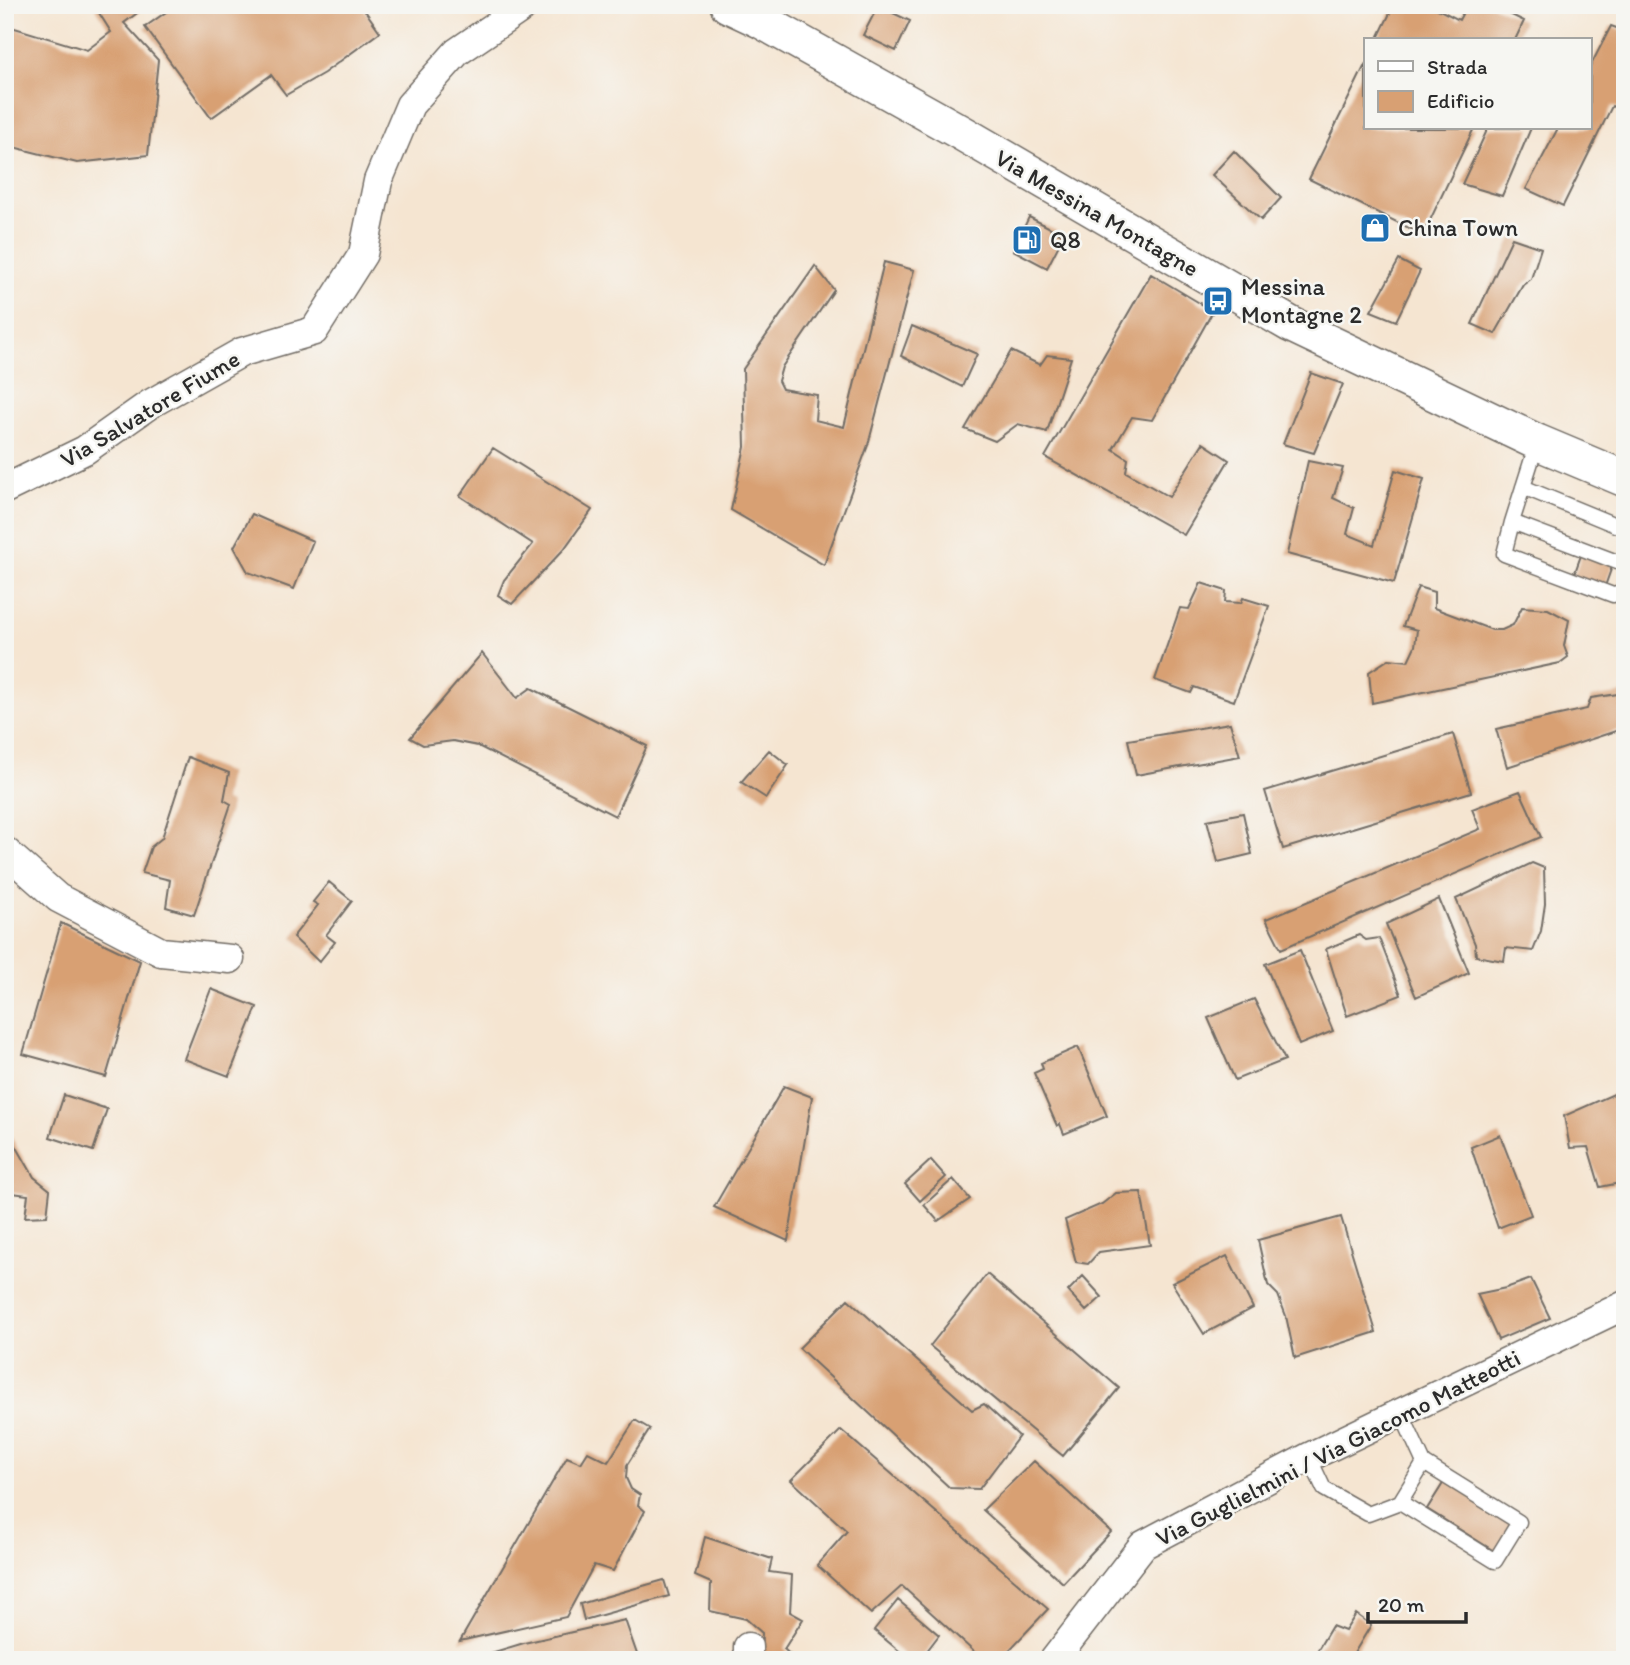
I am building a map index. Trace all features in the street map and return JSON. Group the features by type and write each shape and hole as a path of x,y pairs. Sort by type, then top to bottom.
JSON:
{"street":[{"name":"Via Salvatore Fiume","path":"5,489 85,450 150,404 242,352 314,331 363,254 378,181 410,106 457,52 526,5"},
{"name":"Via Messina Montagne","path":"728,5 760,20 962,133 1290,324 1537,442 1625,479"},
{"path":"5,851 58,898 161,952 230,959"},
{"name":"Via Guglielmini / Via Giacomo Matteotti","path":"1054,1660 1143,1545 1309,1457 1625,1306"}],"lane":[{"path":"1537,442 1504,554 1613,595 1625,592"},
{"path":"1522,487 1625,529"},
{"path":"1512,522 1625,565"},
{"path":"1400,1502 1495,1561 1519,1522 1424,1463 1401,1413"},
{"path":"1309,1457 1324,1489 1368,1514 1400,1502 1424,1463"}],"building":[{"path":"94,5 148,5 124,23 158,60 148,155 77,163 5,145 5,25 87,50 111,32"},
{"path":"176,5 361,5 380,32 324,73 286,95 271,75 211,118 145,27"},
{"path":"1394,5 1430,5 1459,20 1467,5 1491,5 1524,21 1516,38 1378,38"},
{"path":"878,6 910,21 896,51 863,35"},
{"path":"1611,26 1625,31 1625,111 1612,106 1563,206 1526,189 1557,130 1592,130 1592,63"},
{"path":"1364,67 1364,130 1473,130 1423,235 1309,179"},
{"path":"1487,130 1530,130 1502,196 1462,184"},
{"path":"1234,151 1281,198 1261,220 1212,175"},
{"path":"1029,217 1064,235 1047,268 1013,250"},
{"path":"1512,238 1541,248 1531,279 1523,285 1495,334 1472,324"},
{"path":"1399,260 1420,271 1396,321 1371,311"},
{"path":"884,262 914,270 868,445 824,565 731,510 745,447 743,369 815,266 834,290 782,367 778,381 782,389 817,395 815,420 844,427"},
{"path":"1151,274 1213,311 1152,420 1132,417 1113,449 1128,459 1126,472 1169,497 1203,443 1229,460 1184,535 1045,457"},
{"path":"912,326 977,354 962,387 901,356"},
{"path":"1011,351 1040,365 1047,355 1071,358 1047,432 1018,424 995,441 965,429"},
{"path":"1311,373 1343,384 1314,453 1283,444"},
{"path":"493,448 592,510 564,549 512,604 498,595 504,580 533,544 460,496"},
{"path":"1308,461 1343,468 1333,498 1354,508 1347,534 1374,545 1395,470 1424,479 1394,583 1287,554"},
{"path":"252,514 313,541 294,589 248,572 234,547"},
{"path":"1584,547 1615,558 1604,589 1573,578"},
{"path":"1201,583 1226,591 1225,602 1241,603 1243,598 1269,606 1234,701 1194,687 1191,693 1155,680 1180,608 1189,609"},
{"path":"1418,587 1434,592 1434,608 1492,630 1502,630 1513,625 1522,607 1548,609 1569,620 1564,646 1568,657 1560,663 1372,703 1369,672 1389,659 1408,661 1415,646 1417,630 1403,626"},
{"path":"482,653 517,698 531,688 647,746 615,816 478,746 453,741 423,745 410,738"},
{"path":"1625,693 1625,728 1507,767 1496,729 1587,709 1591,698"},
{"path":"1230,723 1240,756 1136,775 1128,740"},
{"path":"1453,734 1471,792 1283,849 1265,791"},
{"path":"769,750 788,765 766,798 741,782"},
{"path":"188,757 229,773 224,800 231,804 194,915 166,907 170,880 142,873 151,847 162,838"},
{"path":"1520,791 1541,837 1281,949 1266,919 1480,829 1472,809"},
{"path":"1243,813 1252,854 1218,862 1207,820"},
{"path":"1532,863 1544,868 1545,904 1541,931 1533,951 1506,948 1504,961 1476,956 1475,944 1456,899"},
{"path":"329,882 352,901 326,935 335,942 319,962 293,937 318,905 313,902"},
{"path":"1439,899 1469,973 1416,997 1386,924"},
{"path":"61,923 140,961 106,1077 23,1054"},
{"path":"1359,935 1366,940 1379,938 1401,995 1347,1016 1326,949"},
{"path":"1300,950 1333,1031 1299,1045 1265,964"},
{"path":"211,989 257,1007 229,1076 184,1059"},
{"path":"1254,999 1285,1060 1235,1080 1208,1018"},
{"path":"1078,1047 1107,1116 1064,1134 1060,1124 1057,1126 1034,1073 1043,1069 1041,1063"},
{"path":"784,1086 812,1097 788,1241 714,1207"},
{"path":"1625,1089 1625,1182 1600,1187 1588,1147 1570,1148 1564,1116"},
{"path":"64,1095 107,1109 93,1151 50,1137"},
{"path":"1500,1135 1531,1215 1498,1228 1471,1147"},
{"path":"11,1137 34,1177 50,1190 47,1216 25,1217 28,1195 5,1192 5,1138"},
{"path":"931,1160 946,1177 920,1201 905,1184"},
{"path":"953,1179 970,1199 938,1221 924,1205"},
{"path":"1141,1192 1150,1245 1099,1252 1088,1264 1076,1262 1065,1220 1102,1204 1116,1193"},
{"path":"1341,1217 1376,1332 1295,1358 1286,1316 1278,1295 1268,1285 1258,1240"},
{"path":"1227,1256 1253,1308 1204,1334 1172,1283"},
{"path":"987,1274 1119,1388 1063,1456 930,1346"},
{"path":"1083,1276 1102,1297 1086,1311 1068,1291"},
{"path":"1531,1279 1550,1318 1498,1340 1477,1294"},
{"path":"848,1299 972,1410 984,1404 1019,1436 979,1489 950,1488 799,1348"},
{"path":"635,1420 650,1429 627,1465 626,1478 631,1489 640,1495 638,1505 645,1511 613,1571 594,1565 566,1617 460,1641 567,1457 581,1463 588,1452 608,1462"},
{"path":"841,1430 1048,1609 1000,1660 983,1660 902,1586 871,1614 817,1565 847,1531 791,1480"},
{"path":"1034,1461 1111,1532 1063,1583 983,1510"},
{"path":"1449,1474 1524,1521 1502,1556 1427,1509"},
{"path":"705,1537 772,1559 769,1572 792,1575 790,1612 803,1619 784,1649 796,1660 761,1660 762,1633 746,1619 710,1611 711,1583 695,1576"},
{"path":"664,1580 669,1596 584,1620 580,1604"},
{"path":"898,1600 939,1635 920,1660 910,1660 874,1630"},
{"path":"1356,1614 1371,1625 1350,1660 1304,1660 1309,1652 1317,1651 1332,1626 1345,1631"},
{"path":"625,1620 639,1660 468,1660 524,1643"}],"place":[{"name":"China Town","path":"1375,228"},
{"name":"Q8","path":"1027,240"},
{"name":"Messina Montagne 2","path":"1218,301"}]}
